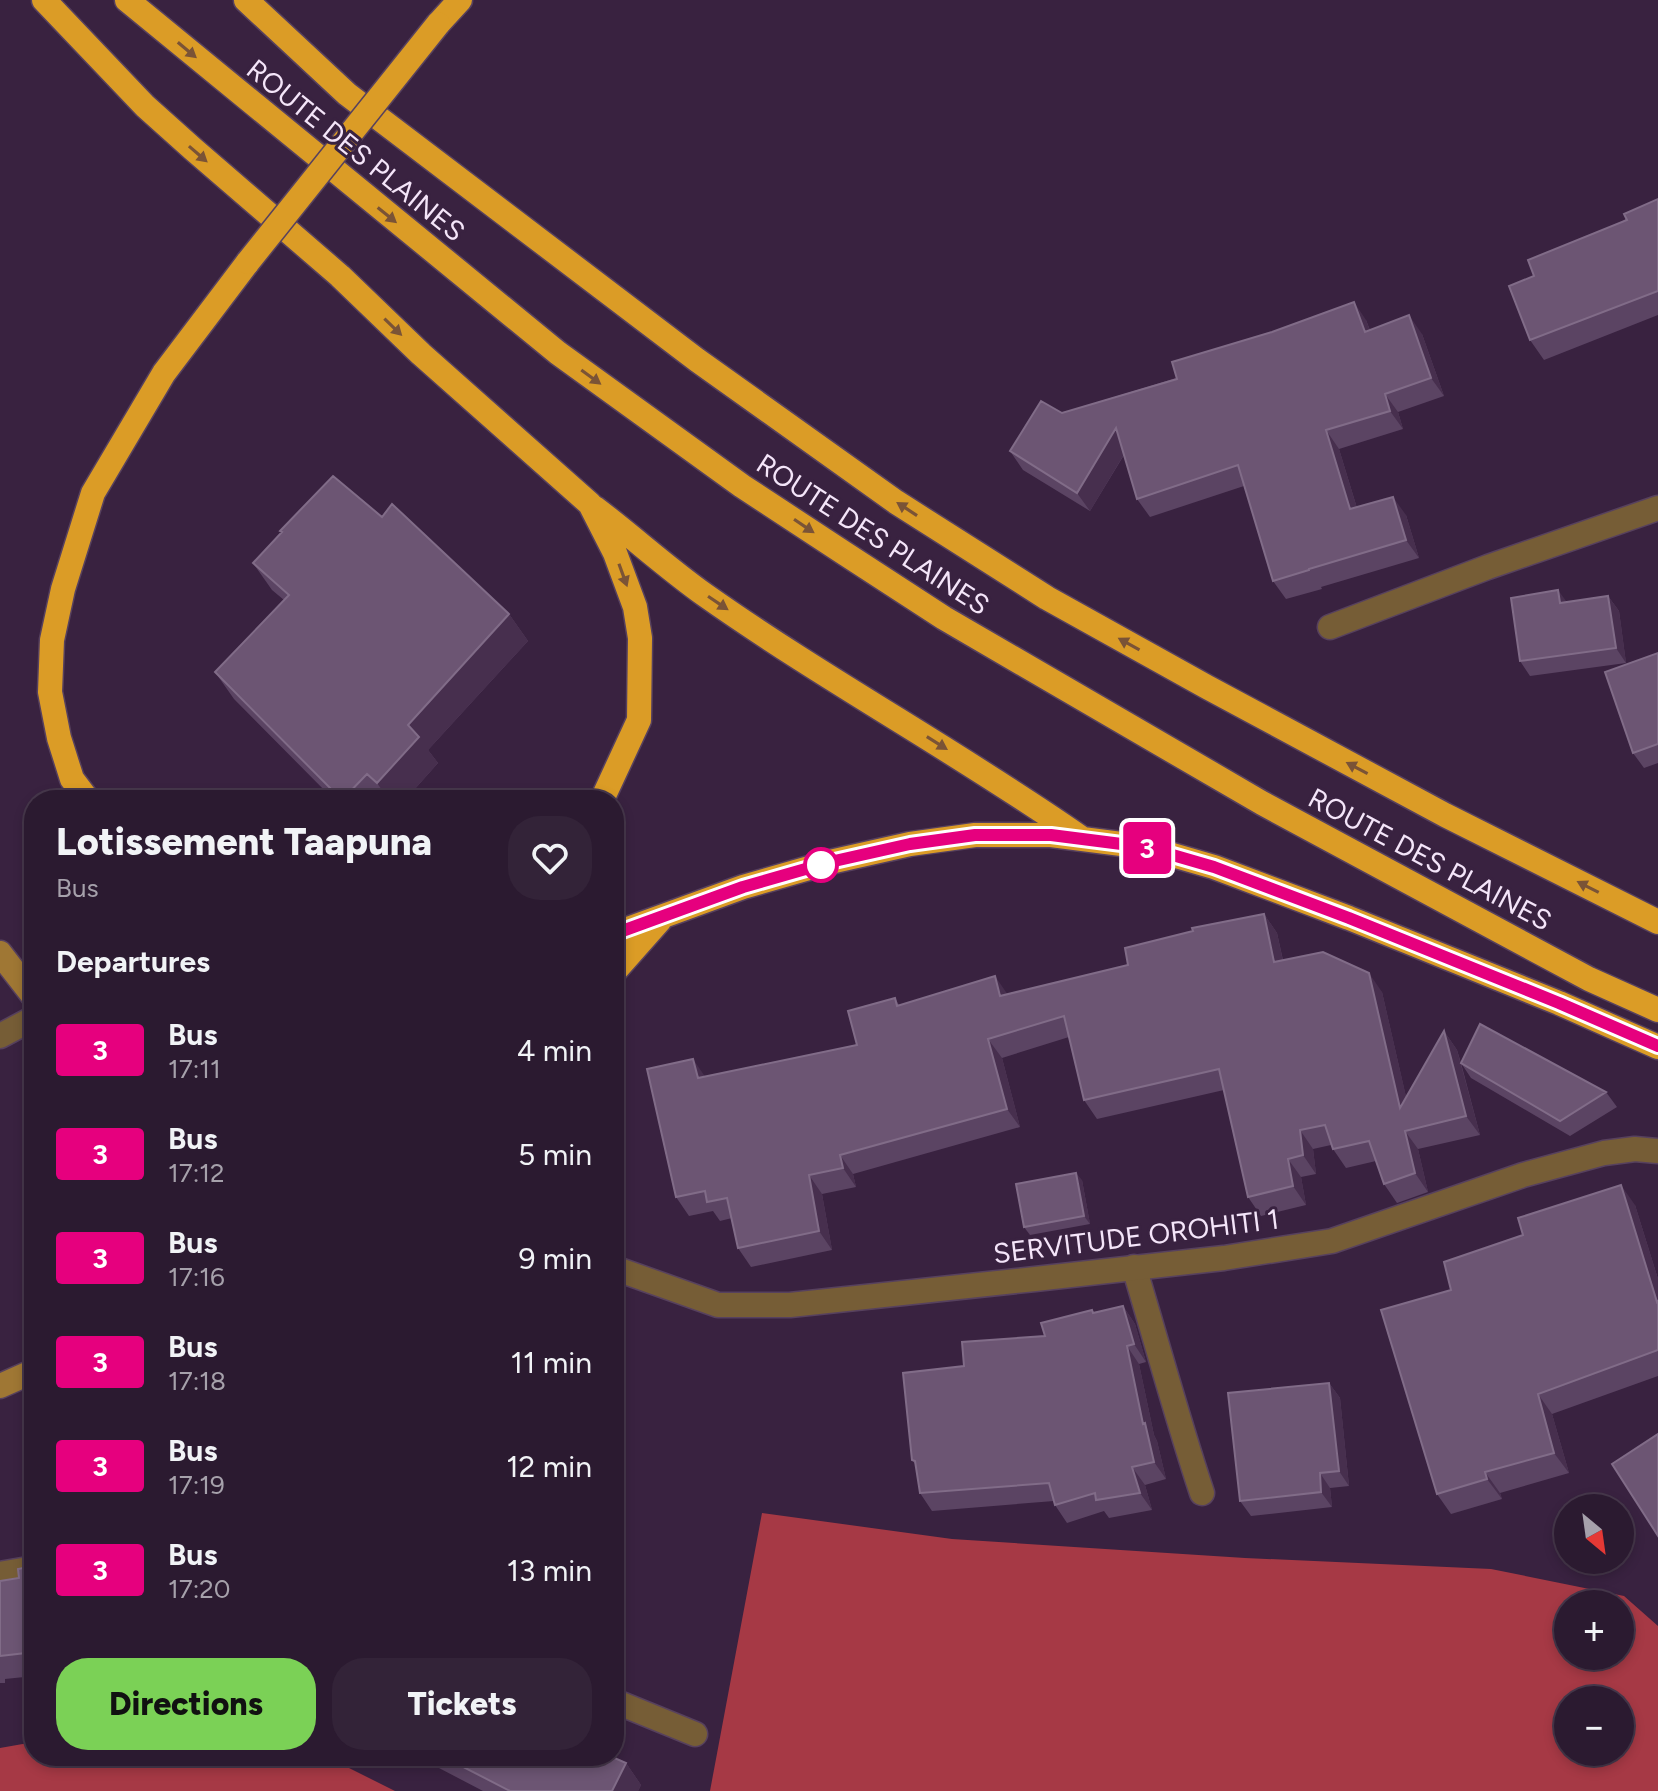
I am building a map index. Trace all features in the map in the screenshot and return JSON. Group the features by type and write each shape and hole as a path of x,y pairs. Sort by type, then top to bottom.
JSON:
{"highway":[{"path":"44,0 145,106 340,276 421,354 590,504 703,593 817,670 946,748 1083,839"},
{"name":"ROUTE DES PLAINES","path":"127,0 558,353 742,486 944,618 1262,803 1589,979 1658,1010"},
{"name":"ROUTE DES PLAINES","path":"246,0 347,94 697,360 896,502 1047,598 1154,657 1445,815 1658,922"},
{"path":"80,790 72,779 59,738 50,692 52,640 63,589 93,493 164,373 248,262 460,0"},
{"path":"590,504 615,553 635,607 640,638 639,720 607,790"},
{"path":"624,930 743,887 830,862 910,844 975,835 1051,835 1145,847 1214,867 1282,891 1559,1003 1658,1047"},
{"path":"624,961 663,916"}],"main road":[{"path":"0,953 24,984"},
{"path":"0,1386 24,1375"}],"street":[{"path":"1330,627 1488,567 1658,508"},
{"path":"0,1036 24,1023"},
{"name":"SERVITUDE OROHITI 1","path":"624,1272 718,1305 790,1305 1224,1258 1332,1241 1523,1175 1604,1153 1635,1149 1658,1151"},
{"path":"1134,1267 1202,1493"},
{"path":"0,1574 24,1570"},
{"path":"624,1705 695,1734"}],"shaded area":[{"path":"762,1513 952,1539 1245,1558 1491,1569 1594,1590 1554,1590 1554,1670 1634,1670 1634,1605 1658,1626 1658,1791 710,1791"},
{"path":"24,1744 24,1766 345,1766 395,1791 0,1791 0,1748"}],"building":[{"path":"1658,199 1658,291 1530,340 1509,286 1534,276 1528,260 1627,220 1624,214"},
{"path":"1354,302 1365,332 1409,315 1431,378 1385,394 1390,411 1326,430 1350,509 1393,497 1406,540 1273,581 1238,465 1137,499 1116,428 1077,493 1010,451 1041,401 1062,413 1177,379 1172,362 1272,332"},
{"path":"333,476 382,517 392,504 509,614 408,725 419,737 377,783 367,774 352,790 332,790 215,672 289,595 253,563"},
{"path":"1558,590 1560,603 1608,596 1616,648 1520,661 1511,598"},
{"path":"1658,653 1658,744 1633,753 1605,672"},
{"path":"1264,914 1274,962 1323,952 1369,973 1400,1108 1444,1031 1466,1116 1405,1131 1415,1173 1384,1184 1369,1141 1333,1149 1325,1125 1300,1130 1303,1155 1288,1159 1293,1186 1248,1197 1219,1069 1084,1100 1064,1016 988,1039 1007,1109 840,1155 843,1168 809,1175 819,1231 738,1248 727,1198 707,1202 705,1191 676,1197 647,1069 693,1059 698,1078 857,1045 848,1011 895,998 897,1006 995,976 1000,996 1128,965 1125,948 1193,931 1192,928"},
{"path":"1480,1024 1606,1092 1560,1121 1461,1063"},
{"path":"1076,1173 1084,1216 1024,1227 1016,1184"},
{"path":"1621,1185 1658,1301 1658,1350 1538,1394 1554,1453 1485,1472 1487,1479 1437,1494 1381,1310 1451,1290 1444,1262 1523,1235 1518,1218"},
{"path":"1123,1306 1134,1344 1127,1346 1154,1462 1132,1467 1140,1493 1096,1500 1095,1493 1055,1505 1049,1483 920,1493 915,1461 912,1460 903,1373 964,1366 962,1342 1045,1336 1041,1323"},
{"path":"1329,1383 1339,1471 1320,1473 1321,1492 1240,1501 1228,1393"},
{"path":"1658,1434 1658,1536 1634,1494 1612,1464"},
{"path":"24,1568 24,1653 0,1656 0,1581 19,1578 18,1569"},
{"path":"626,1763 612,1791 510,1791 461,1766 624,1766"}],"bus line":[{"name":"3","path":"624,930 743,887 830,862 910,844 975,835 1051,835 1145,847 1214,867 1349,918 1658,1046"}]}
